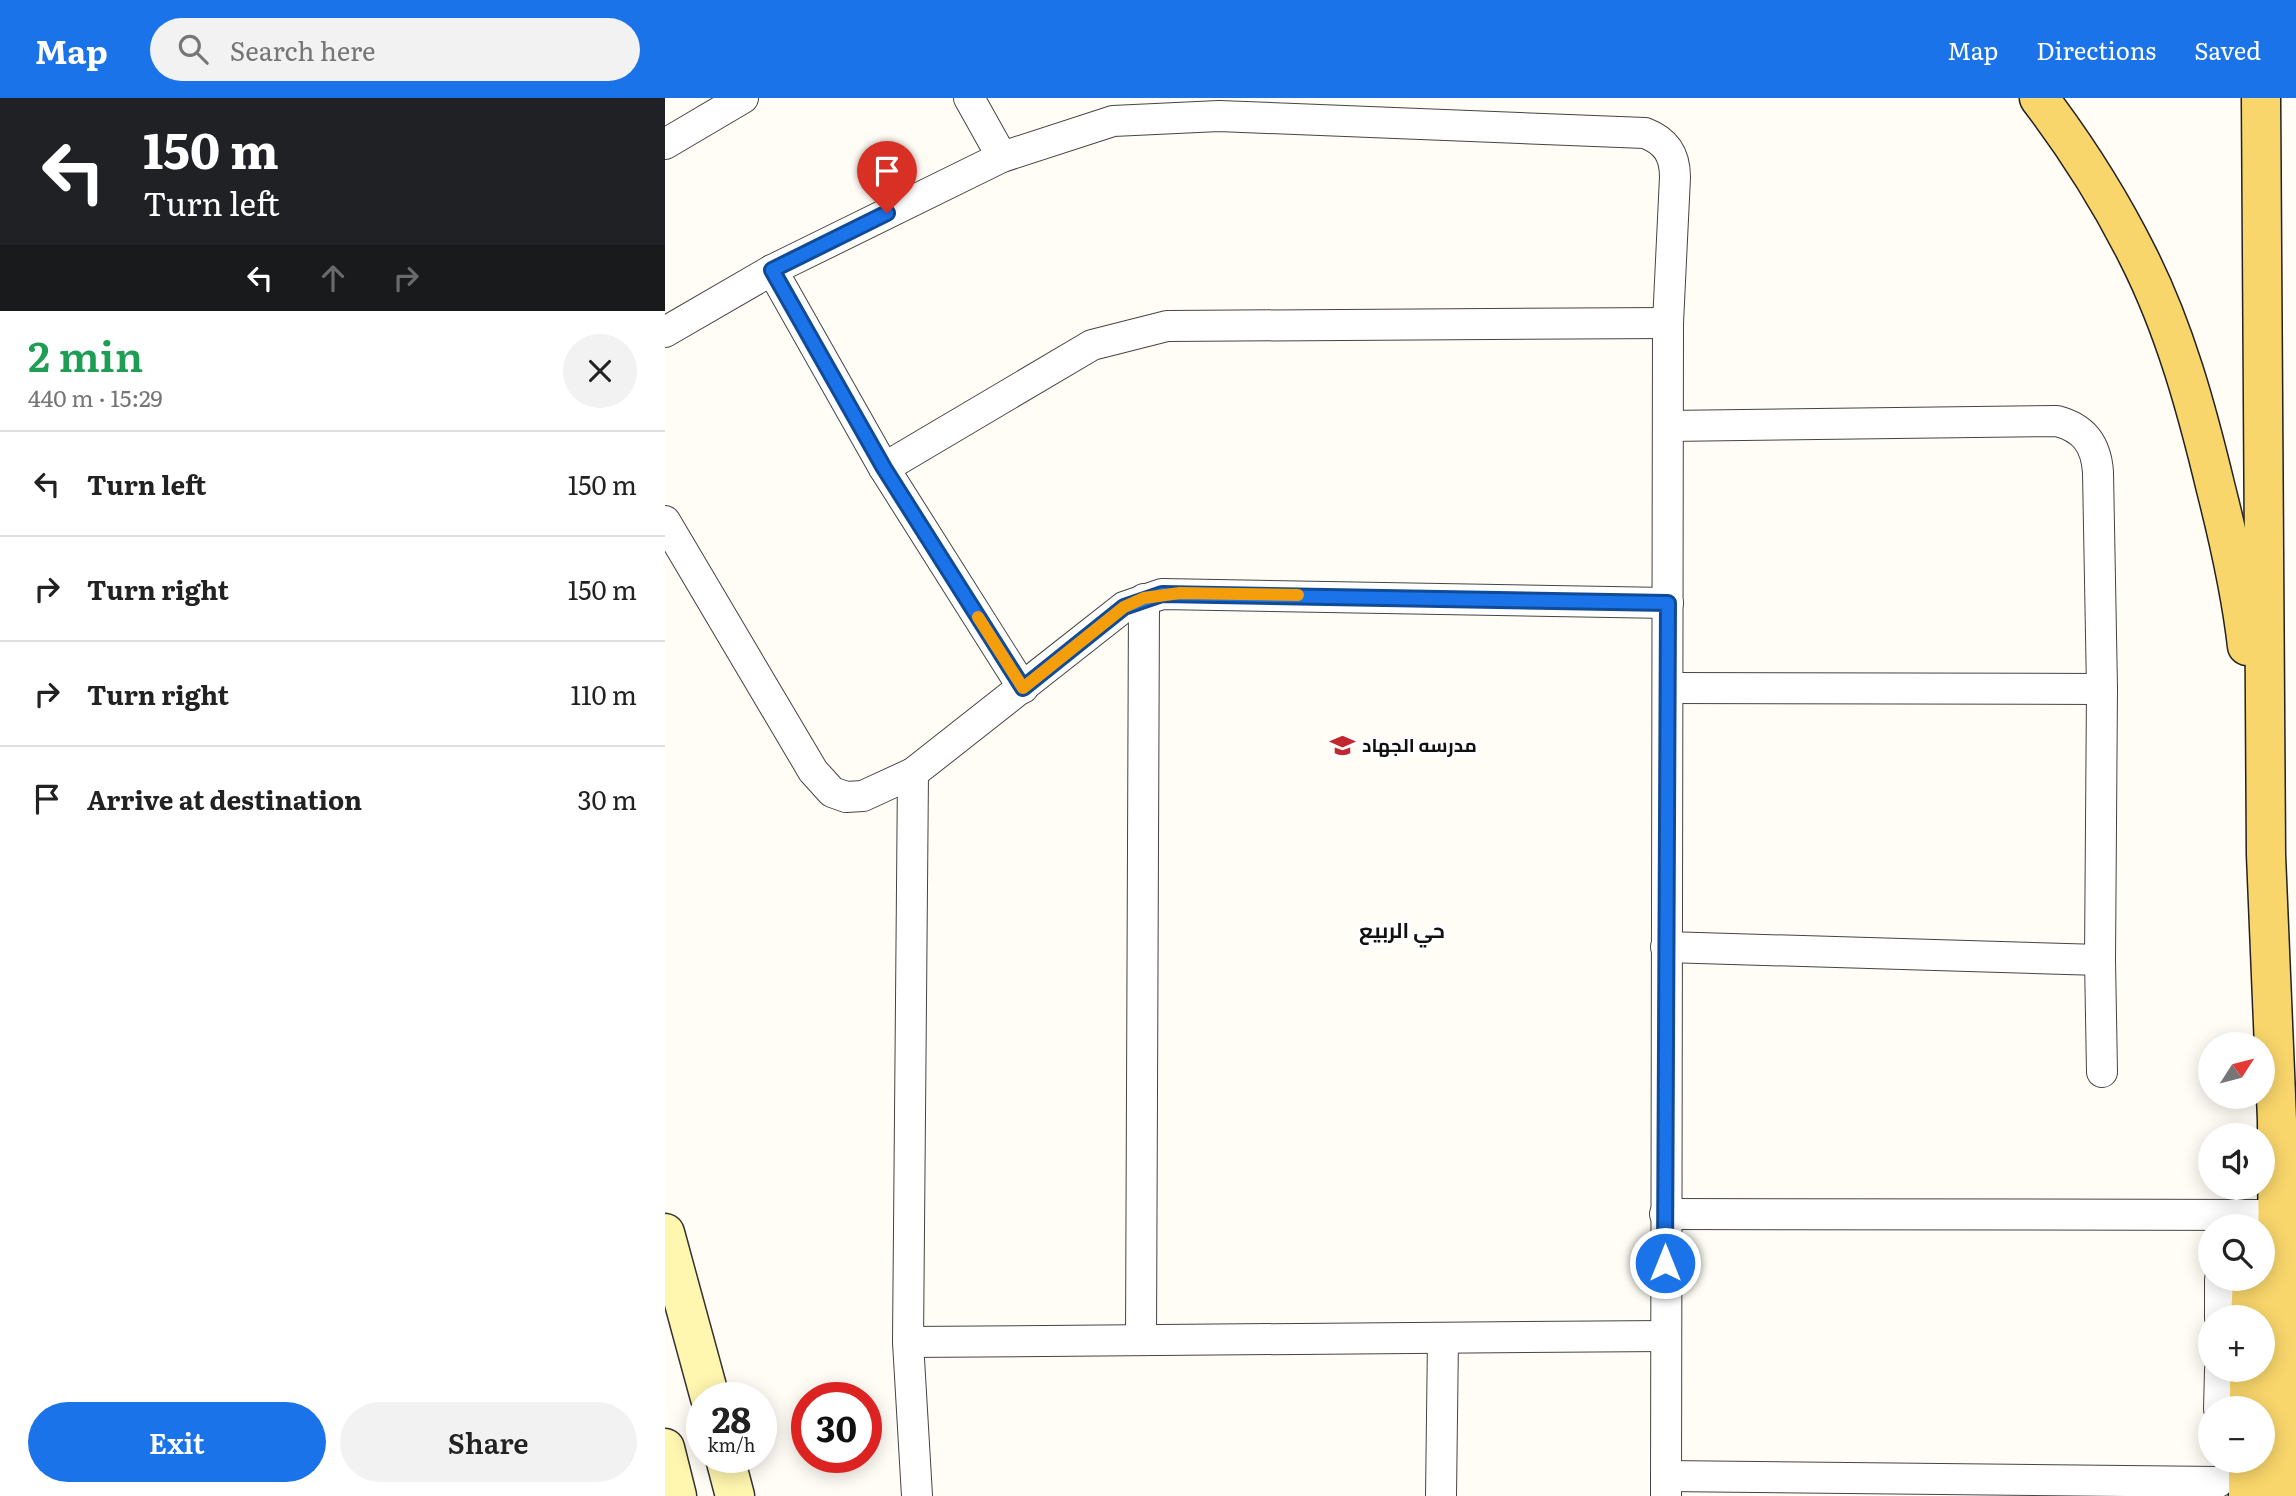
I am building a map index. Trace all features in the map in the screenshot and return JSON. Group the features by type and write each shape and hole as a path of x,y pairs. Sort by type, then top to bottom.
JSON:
{"main road":[{"path":"2039,98 2100,186 2139,258 2170,331 2199,418 2224,521 2245,634 2266,855"},
{"path":"2262,98 2266,855 2277,1120 2279,1496"},
{"path":"2262,1214 2277,1120"},
{"path":"665,1233 706,1382"},
{"path":"665,1448 677,1496"},
{"path":"729,1473 736,1496"}],"street":[{"path":"665,144 743,98"},
{"path":"969,98 1002,157"},
{"path":"665,332 772,270 1002,157 1113,121 1219,116 1645,133 1658,138 1669,149 1675,162 1668,323 1666,1486 1945,1488 2230,1479"},
{"path":"772,270 884,468 1023,688"},
{"path":"884,468 1092,345 1167,326 1668,323"},
{"path":"1668,426 2057,421 2071,425 2088,438 2097,457 2102,689 2102,1072"},
{"path":"665,522 813,771 832,792 846,797 863,796 913,774 1124,607 1144,598 1180,593 1668,603"},
{"path":"1141,1340 1144,598"},
{"path":"1668,688 2102,689"},
{"path":"913,774 908,1342 917,1496"},
{"path":"1667,947 2100,960"},
{"path":"1665,1214 2198,1221"},
{"path":"908,1342 1665,1336"},
{"path":"1441,1496 1443,1338"}],"slow traffic":[{"path":"978,617 1023,688 1124,607 1144,598 1180,593 1298,595"}],"place":[{"name":"مدرسه الجهاد","path":"1342,745"}],"district":[{"name":"حي الربيع","path":"1402,931"}],"route":[{"path":"887,213 772,270 884,468 1023,688 1124,607 1162,594 1668,603 1665,1263"}]}
